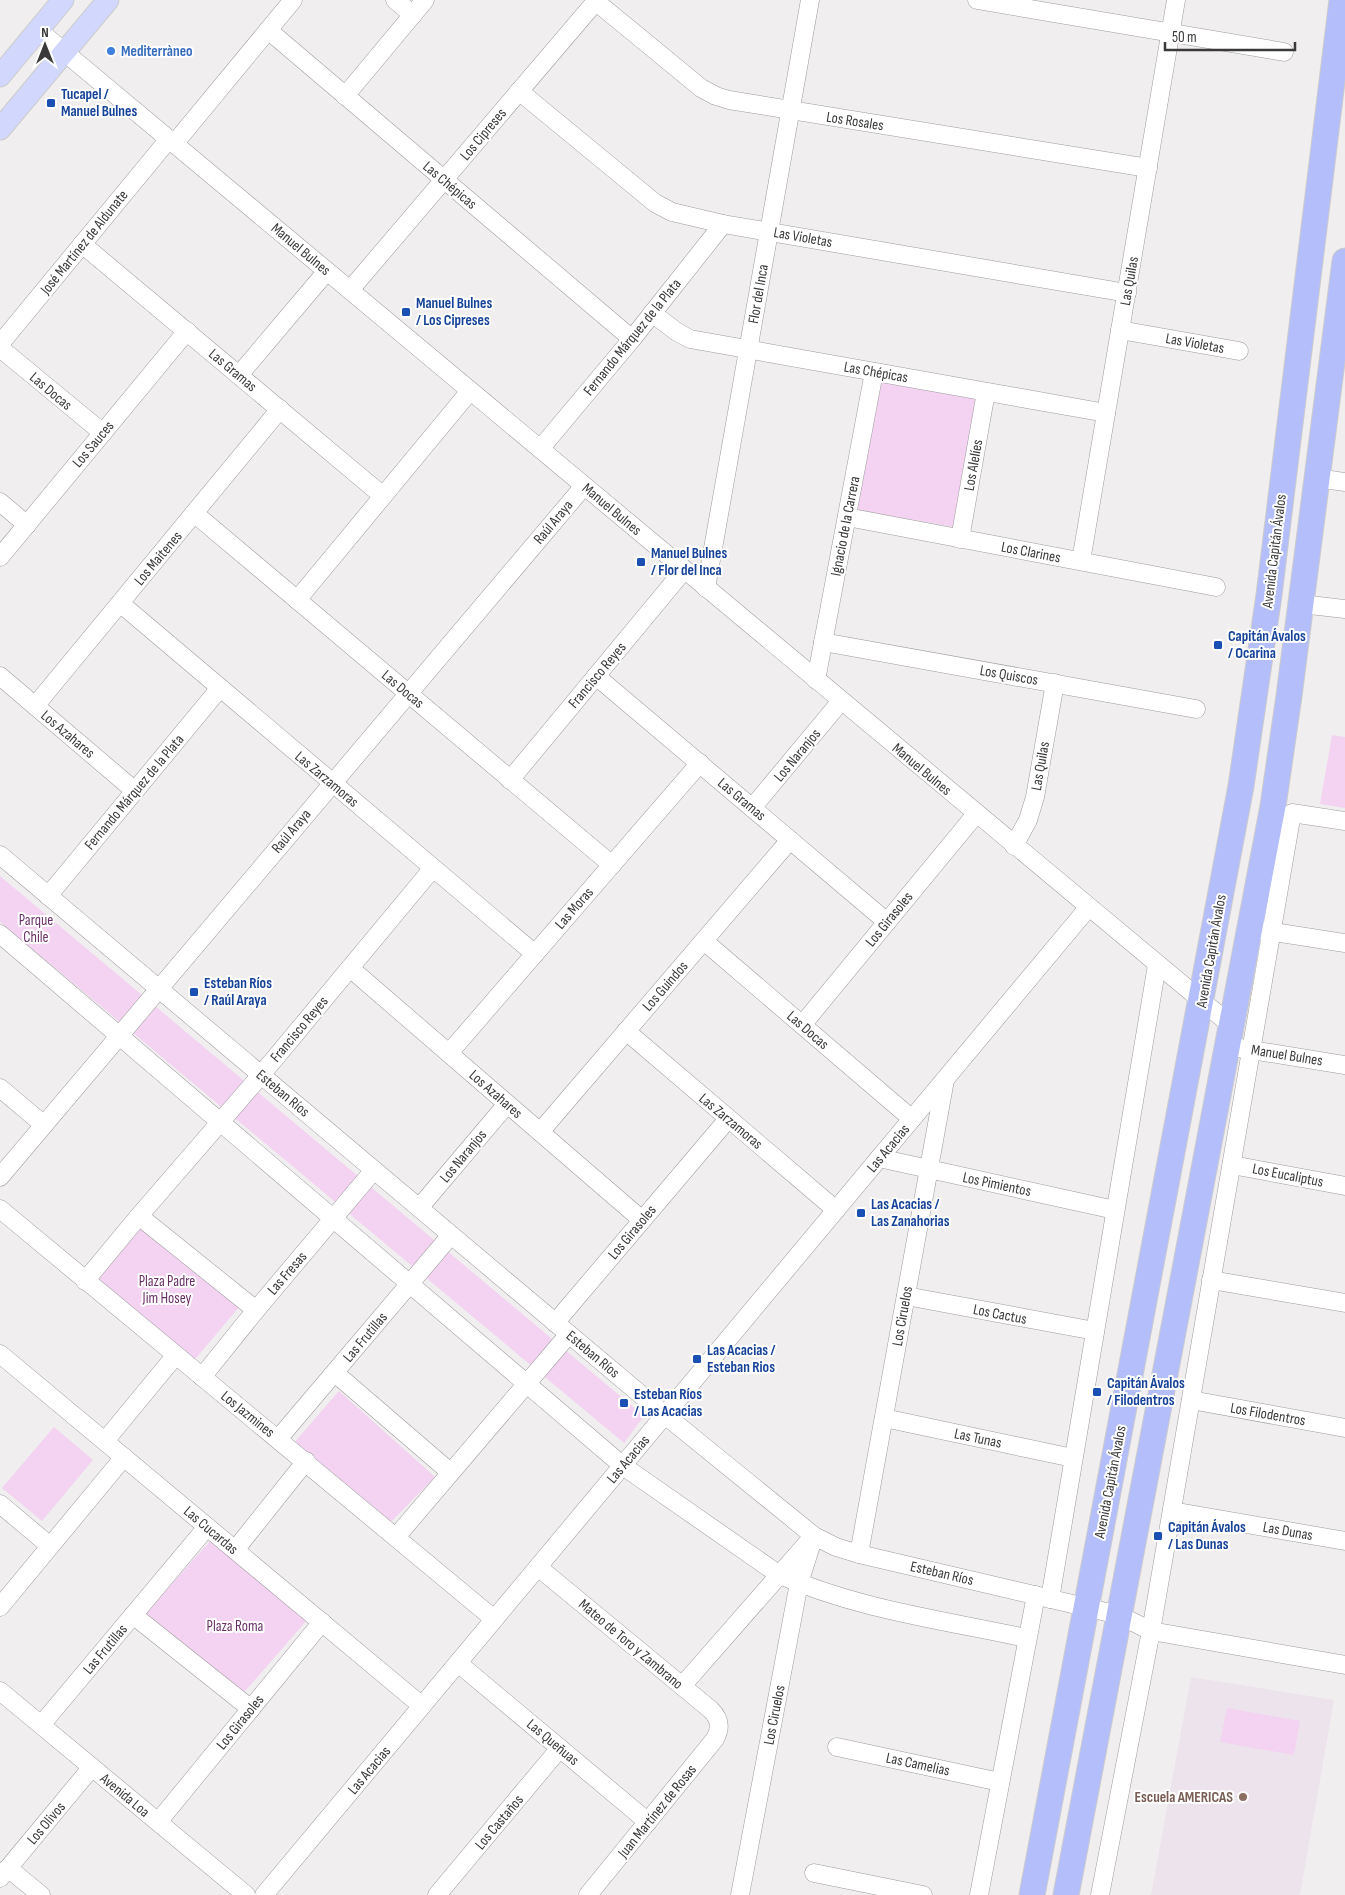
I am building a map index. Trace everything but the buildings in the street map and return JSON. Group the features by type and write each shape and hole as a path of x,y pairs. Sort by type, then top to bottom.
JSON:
{"highway":[{"name":"Avenida Capitán Ávalos","path":"1032,1895 1202,1002 1254,707 1342,0"},
{"path":"1066,1895 1119,1615 1261,930 1274,796 1317,478 1338,368 1345,261"}],"main road":[{"path":"0,76 63,0"},
{"path":"0,129 108,0"}],"street":[{"name":"José Martínez de Aldunate","path":"0,346 82,244 293,0"},
{"path":"395,0 413,15"},
{"path":"345,96 425,0"},
{"name":"Los Rosales","path":"596,0 691,81 708,92 729,100 1148,168"},
{"name":"Los Cipreses","path":"350,290 596,0"},
{"name":"Flor del Inca","path":"706,588 810,0"},
{"path":"977,0 1284,52"},
{"name":"Las Quilas","path":"1081,562 1176,0"},
{"name":"Manuel Bulnes","path":"38,30 1202,1002 1237,1040 1345,1065"},
{"name":"Las Chépicas","path":"268,30 632,339"},
{"name":"Las Violetas","path":"519,91 663,209 722,224 1127,293"},
{"name":"Fernando Márquez de la Plata","path":"540,450 632,339 722,224"},
{"name":"Las Gramas","path":"82,244 383,496"},
{"path":"239,375 327,271"},
{"name":"Las Chépicas","path":"652,313 677,332 690,339 1106,413"},
{"name":"Las Violetas","path":"1120,330 1239,351"},
{"name":"Los Sauces","path":"0,557 186,331"},
{"name":"Las Docas","path":"0,346 102,433"},
{"name":"Ignacio de la Carrera","path":"816,680 874,372"},
{"path":"298,600 470,391"},
{"name":"Los Alelíes","path":"960,539 986,392"},
{"name":"Los Maitenes","path":"35,706 280,409"},
{"path":"1317,478 1345,482"},
{"name":"Raúl Araya","path":"0,1177 584,486"},
{"path":"0,502 27,524"},
{"name":"Las Docas","path":"194,513 612,865"},
{"name":"Los Clarines","path":"847,517 1216,587"},
{"name":"Francisco Reyes","path":"510,780 684,570"},
{"name":"Las Zarzamoras","path":"120,603 535,954"},
{"path":"1301,604 1345,609"},
{"name":"Los Quiscos","path":"823,642 1196,709"},
{"name":"Los Azahares","path":"0,676 135,791"},
{"name":"Las Gramas","path":"596,676 887,922"},
{"name":"Las Quilas","path":"1014,846 1028,820 1035,797 1054,683"},
{"name":"Fernando Márquez de la Plata","path":"48,896 220,688"},
{"name":"Los Naranjos","path":"752,808 841,701"},
{"name":"Las Moras","path":"449,1053 700,763"},
{"path":"1345,821 1292,813 1261,930 1345,943"},
{"name":"Los Girasoles","path":"802,1025 976,814"},
{"name":"Los Guindos","path":"540,1132 790,840"},
{"name":"Esteban Ríos","path":"0,855 665,1415 814,1536 836,1547 859,1554 1119,1615 1151,1631 1345,1665"},
{"name":"Francisco Reyes","path":"85,1281 261,1075 433,868"},
{"name":"Las Acacias","path":"264,1895 1088,908"},
{"path":"0,934 623,1466 778,1574 844,1599 1026,1638"},
{"name":"Las Docas","path":"704,940 912,1119"},
{"path":"979,1895 1026,1638 1043,1597 1073,1458 1157,965"},
{"name":"Los Azahares","path":"350,968 642,1220"},
{"name":"Las Zarzamoras","path":"626,1031 836,1210"},
{"path":"1100,1895 1151,1631 1232,1165 1237,1040"},
{"name":"Los Ciruelos","path":"859,1554 946,1079"},
{"path":"0,1088 44,1125"},
{"name":"Los Naranjos","path":"419,1208 507,1104"},
{"name":"Los Girasoles","path":"555,1322 728,1119"},
{"name":"Los Pimientos","path":"880,1158 1115,1210"},
{"name":"Los Eucaliptus","path":"1232,1165 1345,1186"},
{"name":"Las Fresas","path":"202,1377 374,1170"},
{"name":"Los Jazmines","path":"0,1209 175,1356 306,1461 494,1619"},
{"path":"139,1216 256,1310"},
{"name":"Las Frutillas","path":"278,1439 451,1234"},
{"path":"1212,1280 1345,1304"},
{"name":"Los Cactus","path":"906,1296 1095,1332"},
{"path":"396,1537 569,1334"},
{"path":"105,1441 175,1356"},
{"name":"Las Cucardas","path":"3,1362 105,1441 422,1706"},
{"path":"335,1373 450,1472"},
{"name":"Los Filodentros","path":"1190,1400 1345,1428"},
{"name":"Las Tunas","path":"884,1418 1073,1458"},
{"path":"0,1607 124,1457"},
{"path":"235,1550 306,1461"},
{"path":"0,1504 50,1546"},
{"name":"Las Dunas","path":"1172,1511 1345,1541"},
{"name":"Las Frutillas","path":"41,1725 207,1526"},
{"path":"682,1686 778,1574 814,1536"},
{"name":"Los Ciruelos","path":"740,1895 799,1583 814,1536"},
{"name":"Mateo de Toro y Zambrano","path":"538,1567 714,1713 720,1724"},
{"path":"133,1615 251,1709"},
{"name":"Los Girasoles","path":"158,1822 322,1622"},
{"name":"Las Queñuas","path":"458,1663 648,1822"},
{"name":"Avenida Loa","path":"1,1695 41,1725 246,1895"},
{"name":"Juan Martínez de Rosas","path":"588,1895 715,1739 720,1729 720,1724"},
{"name":"Las Camelias","path":"836,1747 1000,1782"},
{"name":"Los Castaños","path":"437,1895 560,1748"},
{"name":"Los Olivos","path":"4,1873 92,1768"},
{"path":"4,1873 41,1895"},
{"path":"814,1873 923,1895"}],"shaded area":[{"name":"Escuela AMERICAS","path":"1191,1677 1334,1700 1300,1895 1151,1895"}],"green space":[{"path":"876,380 977,398 954,527 853,509"},
{"path":"1332,735 1345,737 1345,808 1320,804"},
{"name":"Parque Chile","path":"0,876 644,1416 624,1443 0,922"},
{"name":"Plaza Padre Jim Hosey","path":"143,1215 245,1300 191,1364 89,1279"},
{"path":"339,1391 435,1477 388,1525 293,1444"},
{"path":"54,1427 93,1460 42,1521 2,1488"},
{"name":"Plaza Roma","path":"210,1541 307,1620 240,1697 145,1614"},
{"path":"1227,1708 1300,1721 1294,1755 1220,1742"}],"place":[{"name":"Mediterràneo","path":"111,51"},
{"name":"Tucapel / Manuel Bulnes","path":"51,103"},
{"name":"Manuel Bulnes / Los Cipreses","path":"406,312"},
{"name":"Manuel Bulnes / Flor del Inca","path":"641,562"},
{"name":"Capitán Ávalos / Ocarina","path":"1218,645"},
{"name":"Esteban Ríos / Raúl Araya","path":"194,992"},
{"name":"Las Acacias / Las Zanahorias","path":"861,1213"},
{"name":"Las Acacias / Esteban Rios","path":"697,1359"},
{"name":"Capitán Ávalos / Filodentros","path":"1097,1392"},
{"name":"Esteban Ríos / Las Acacias","path":"624,1403"},
{"name":"Capitán Ávalos / Las Dunas","path":"1158,1536"},
{"name":"Escuela AMERICAS","path":"1243,1797"}]}
